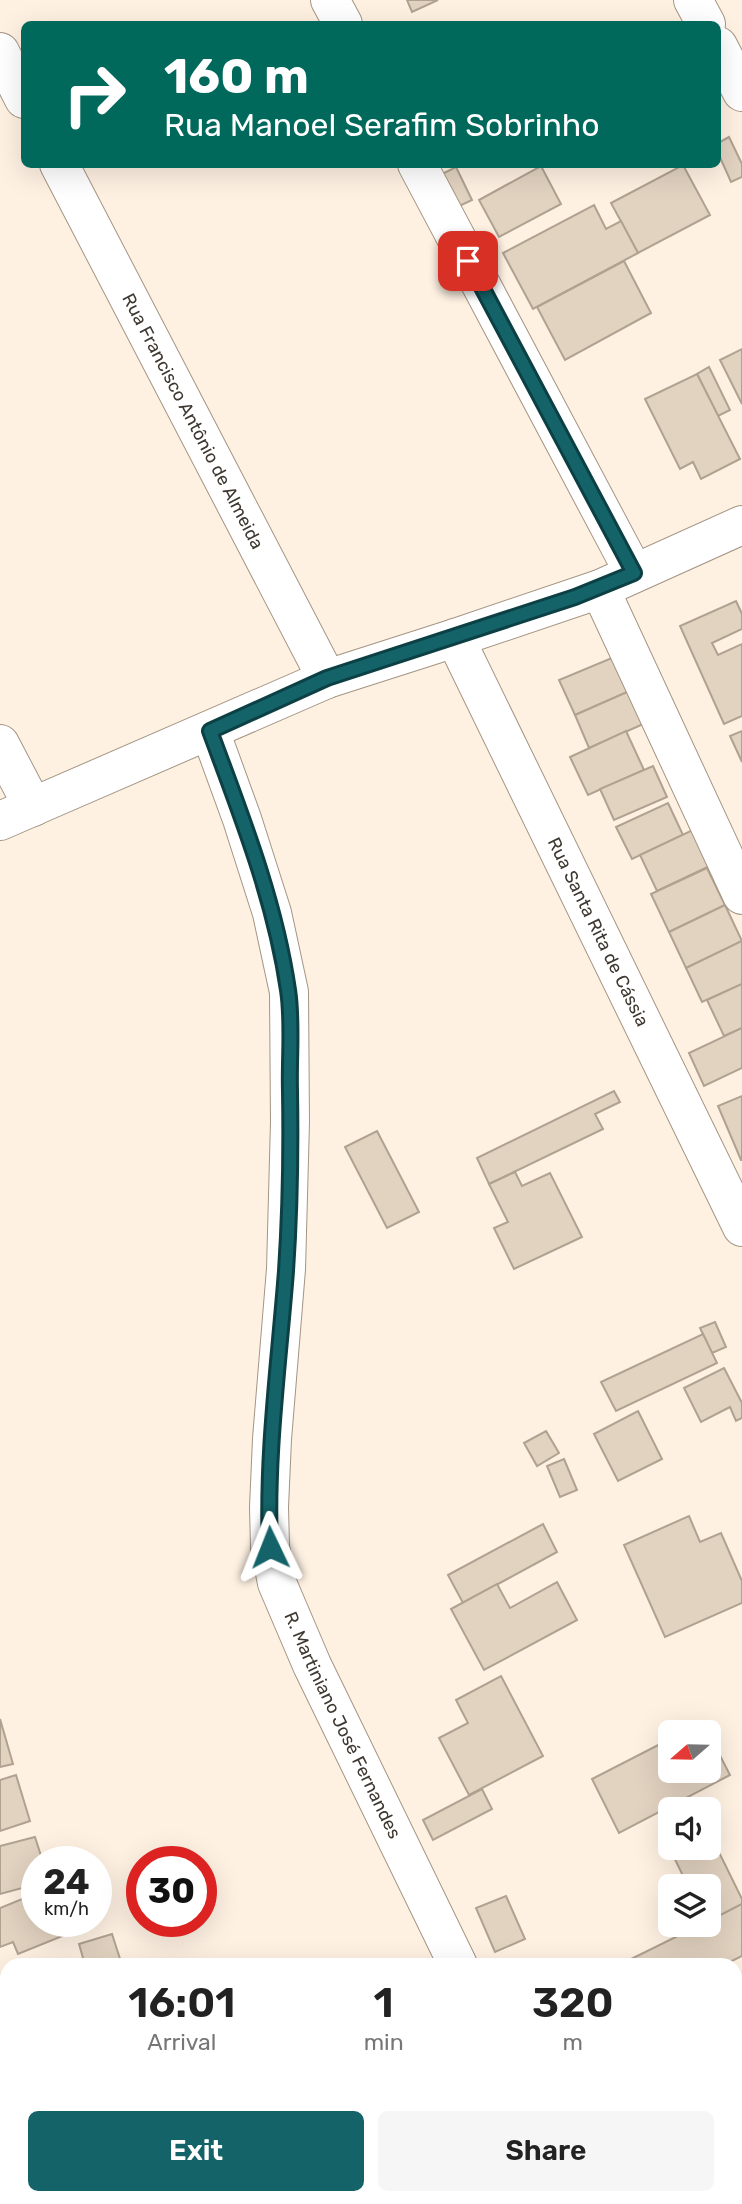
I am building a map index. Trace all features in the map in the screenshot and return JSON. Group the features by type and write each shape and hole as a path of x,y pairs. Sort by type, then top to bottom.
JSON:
{"street":[{"path":"330,0 341,21"},
{"path":"693,0 704,21"},
{"path":"0,52 21,93"},
{"path":"721,52 742,92"},
{"name":"Rua Francisco Antônio de Almeida","path":"61,168 327,678"},
{"path":"419,168 634,573"},
{"path":"0,744 17,814 327,678 600,589 742,525"},
{"path":"600,589 742,895"},
{"name":"Rua Santa Rita de Cássia","path":"455,638 742,1227"},
{"name":"R. Martiniano José Fernandes","path":"210,731 272,913 289,992 290,1122 286,1269 269,1507 270,1547 277,1583 312,1665 455,1958"}],"building":[{"path":"407,0 438,0 412,12"},
{"path":"729,137 742,164 742,177 731,182 721,160 721,141"},
{"path":"456,168 472,200 453,209 438,176"},
{"path":"537,168 542,168 561,204 499,237 479,200"},
{"path":"677,168 685,168 710,215 638,253 611,203"},
{"path":"594,205 606,229 621,221 638,253 533,309 503,253"},
{"path":"624,261 651,313 565,360 537,307"},
{"path":"742,349 742,404 720,360"},
{"path":"709,367 730,410 718,416 697,374"},
{"path":"697,374 740,459 701,479 693,462 680,469 645,399"},
{"path":"736,601 742,614 742,629 712,643 718,655 742,644 742,716 724,724 680,626"},
{"path":"619,655 634,689 575,715 559,680"},
{"path":"634,689 648,722 589,748 575,715"},
{"path":"626,731 644,770 588,795 570,757"},
{"path":"742,731 742,762 730,736"},
{"path":"653,766 667,797 614,820 600,789"},
{"path":"668,803 683,835 632,859 616,827"},
{"path":"699,827 716,863 657,891 640,855"},
{"path":"707,868 725,905 669,932 651,894"},
{"path":"725,905 742,941 686,968 669,932"},
{"path":"742,941 742,984 702,1002 686,968"},
{"path":"742,984 742,1028 724,1036 707,1000"},
{"path":"742,1028 742,1068 704,1086 689,1053"},
{"path":"614,1091 620,1102 595,1114 603,1129 489,1184 477,1158"},
{"path":"742,1096 742,1160 741,1160 718,1106"},
{"path":"377,1131 419,1212 387,1228 345,1147"},
{"path":"515,1172 522,1186 550,1173 582,1237 514,1269 494,1228 508,1222 489,1184"},
{"path":"715,1322 726,1347 712,1353 700,1328"},
{"path":"703,1334 717,1363 616,1411 601,1382"},
{"path":"724,1368 742,1403 742,1418 736,1421 730,1407 701,1422 684,1388"},
{"path":"638,1411 662,1459 618,1481 594,1434"},
{"path":"546,1431 559,1453 537,1466 524,1443"},
{"path":"564,1459 577,1490 560,1497 547,1466"},
{"path":"689,1516 700,1542 721,1533 742,1581 742,1603 665,1637 624,1545"},
{"path":"543,1524 557,1552 463,1603 448,1575"},
{"path":"557,1582 577,1620 484,1670 451,1609 497,1584 510,1608"},
{"path":"501,1676 543,1756 469,1795 439,1738 468,1723 456,1700"},
{"path":"0,1719 13,1764 0,1767"},
{"path":"658,1745 658,1783 715,1783 688,1797 658,1797 658,1813 619,1833 592,1779"},
{"path":"721,1757 730,1775 721,1780"},
{"path":"16,1775 30,1821 0,1831 0,1780"},
{"path":"482,1789 492,1809 433,1840 423,1820"},
{"path":"35,1837 38,1846 21,1846 21,1888 0,1894 0,1846"},
{"path":"721,1856 742,1904 721,1915 721,1874 682,1874 675,1860 721,1860"},
{"path":"506,1896 525,1939 495,1952 476,1908"},
{"path":"21,1899 21,1937 60,1937 18,1954 13,1942 0,1947 0,1908"},
{"path":"742,1904 742,1956 738,1958 633,1958 676,1937 721,1937 721,1915"},
{"path":"112,1934 120,1958 83,1958 79,1944 112,1937"}],"route":[{"path":"270,1547 272,1439 286,1269 290,1122 289,992 272,913 210,731 327,678 600,589 634,573 468,261"}]}
